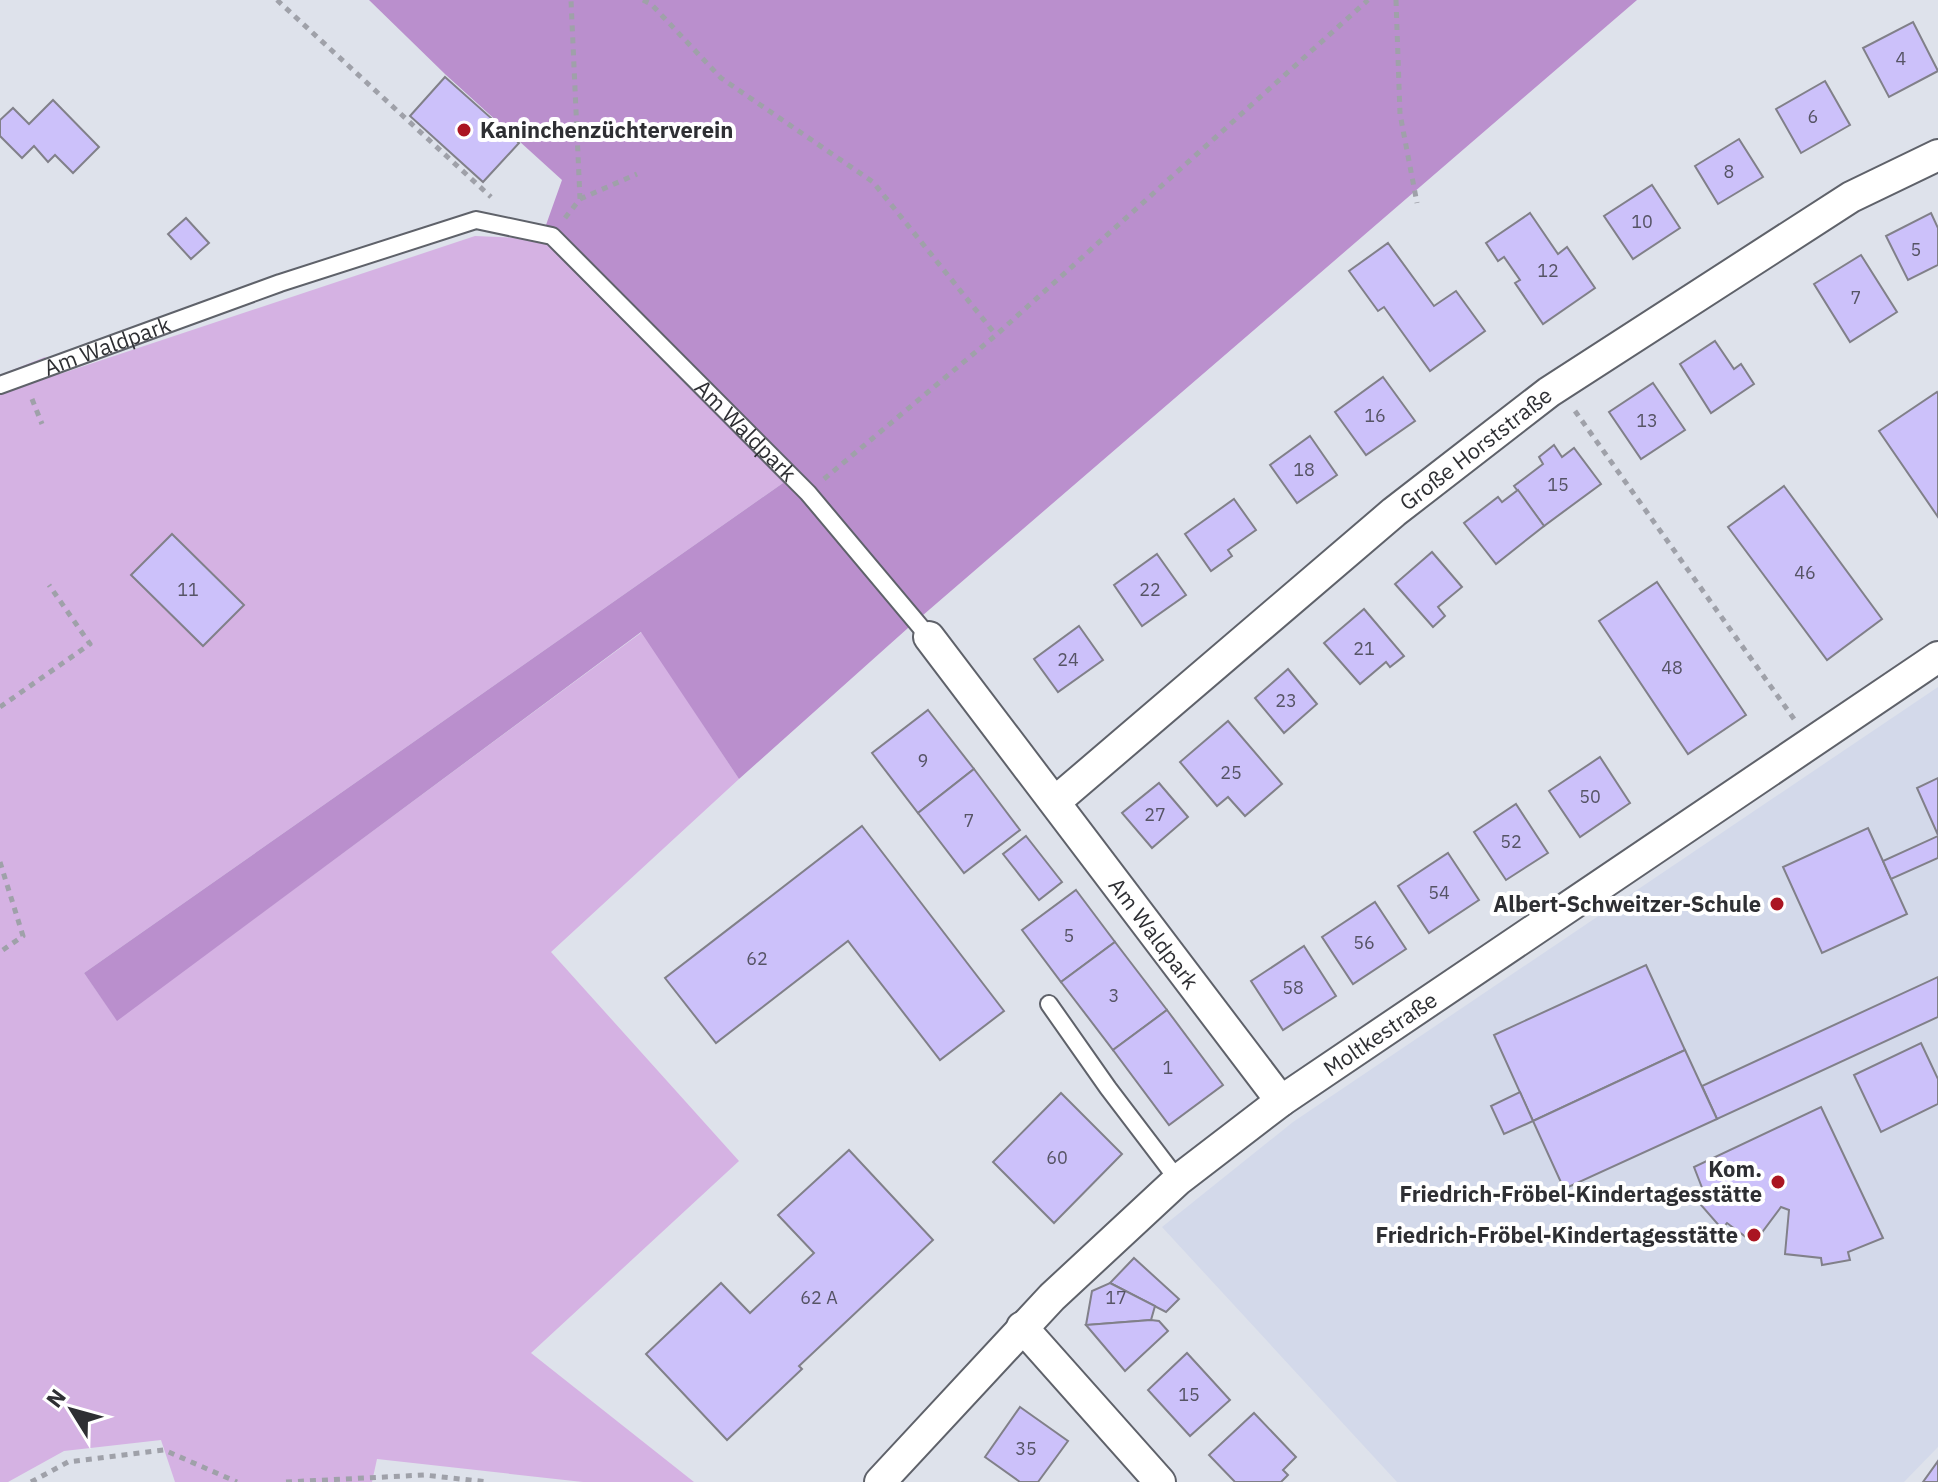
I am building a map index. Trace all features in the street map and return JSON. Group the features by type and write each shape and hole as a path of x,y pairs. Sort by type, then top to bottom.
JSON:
{"street":[{"name":"Große Horststraße","path":"1056,801 1394,512 1549,392 1851,197 1938,155"},
{"name":"Am Waldpark","path":"929,637 1281,1101"},
{"name":"Moltkestraße","path":"880,1482 1022,1327 1178,1180 1281,1101 1938,657"},
{"path":"1022,1327 1160,1482"}],"lane":[{"name":"Am Waldpark","path":"0,385 280,283 476,220 552,236 808,493 929,637"},
{"path":"1049,1004 1178,1180"}],"path":[{"path":"277,0 526,230"},
{"path":"571,0 580,199"},
{"path":"643,0 651,4 721,78 873,182 996,335"},
{"path":"808,493 996,335 1368,0"},
{"path":"1396,0 1400,114 1417,203"},
{"path":"552,236 580,199 637,174"},
{"path":"1549,392 1568,402 1812,744"},
{"path":"0,707 90,644 49,585"},
{"path":"0,862 23,936 0,952"},
{"path":"31,1482 68,1462 164,1450 237,1482"},
{"path":"286,1482 424,1475 488,1482"}],"shaded area":[{"path":"369,0 1637,0 908,628 739,779 641,632 117,1021 84,973 783,483 541,239 562,180"},
{"path":"475,236 541,239 783,483 84,973 117,1020 642,632 739,779 551,952 739,1161 531,1353 694,1482 583,1482 377,1459 372,1482 175,1482 161,1440 64,1451 8,1482 0,1482 0,375 45,357 60,374"},
{"name":"Albert-Schweitzer-Schule","path":"1938,687 1938,1447 1904,1482 1397,1482 1162,1227 1293,1122"}],"building":[{"path":"1913,22 1938,71 1889,97 1863,48"},
{"name":"Kaninchenzüchterverein","path":"445,77 519,143 483,182 410,116"},
{"path":"1825,81 1850,125 1801,153 1776,109"},
{"path":"53,100 99,147 73,173 55,155 48,162 34,146 22,158 0,136 0,120 13,108 29,124"},
{"path":"1739,139 1763,177 1718,204 1695,166"},
{"path":"1652,185 1680,228 1633,259 1604,216"},
{"path":"1530,213 1558,254 1567,247 1595,288 1543,324 1515,283 1520,280 1504,257 1498,261 1486,243"},
{"path":"1931,213 1938,228 1938,265 1908,280 1886,236"},
{"path":"186,218 209,243 191,259 168,234"},
{"path":"1388,243 1434,306 1456,291 1485,331 1430,371 1384,307 1378,311 1349,271"},
{"path":"1861,255 1897,312 1850,342 1814,284"},
{"path":"1715,341 1734,369 1741,364 1754,384 1711,413 1680,364"},
{"path":"1383,377 1415,421 1366,455 1335,412"},
{"path":"1653,383 1685,430 1641,459 1609,412"},
{"path":"1938,394 1938,517 1879,431"},
{"path":"1310,436 1337,475 1297,503 1270,465"},
{"path":"1554,445 1562,457 1574,448 1601,484 1544,526 1514,486 1543,464 1539,457"},
{"path":"1784,486 1882,619 1827,660 1728,527"},
{"path":"1518,490 1544,526 1496,564 1464,523 1498,497 1502,502"},
{"path":"1234,499 1256,530 1228,550 1232,556 1211,571 1185,534"},
{"path":"172,534 244,605 203,646 131,575"},
{"path":"1432,552 1462,587 1438,607 1445,616 1433,627 1395,584"},
{"path":"1157,554 1186,595 1142,626 1114,585"},
{"path":"1657,582 1746,715 1688,754 1599,621"},
{"path":"1364,609 1404,656 1390,667 1386,662 1360,684 1324,643"},
{"path":"1079,626 1103,660 1058,692 1034,659"},
{"path":"1288,669 1317,704 1284,733 1255,698"},
{"path":"928,710 974,769 918,813 872,753"},
{"path":"1228,721 1282,784 1245,816 1228,797 1217,806 1180,762"},
{"path":"1600,757 1630,803 1580,837 1549,791"},
{"path":"974,769 1020,830 964,873 918,813"},
{"path":"1938,778 1938,835 1917,788"},
{"path":"1159,783 1188,817 1152,848 1122,813"},
{"path":"1516,804 1548,853 1506,880 1474,832"},
{"path":"862,826 1004,1011 940,1060 848,941 716,1043 665,978"},
{"path":"1868,828 1907,914 1822,953 1783,867"},
{"path":"1026,836 1062,882 1039,900 1003,854"},
{"path":"1938,836 1938,858 1891,879 1883,861"},
{"path":"1448,853 1479,900 1429,933 1398,886"},
{"path":"1076,890 1115,942 1061,982 1022,930"},
{"path":"1375,902 1406,949 1353,984 1322,937"},
{"path":"1115,942 1167,1010 1113,1050 1061,982"},
{"path":"1304,946 1336,996 1283,1030 1251,981"},
{"path":"1646,965 1685,1050 1533,1121 1494,1035"},
{"path":"1938,977 1938,1017 1717,1119 1702,1086"},
{"path":"1167,1010 1223,1085 1169,1125 1113,1050"},
{"path":"1921,1043 1938,1079 1938,1104 1881,1132 1854,1075"},
{"path":"1685,1050 1717,1119 1564,1189 1533,1121"},
{"path":"1520,1092 1533,1121 1504,1134 1491,1106"},
{"path":"1061,1093 1122,1154 1054,1223 993,1162"},
{"name":"Kom. Friedrich-Fröbel-Kindertagesstätte","path":"1821,1107 1883,1238 1848,1252 1850,1260 1822,1265 1821,1258 1785,1254 1789,1210 1781,1207 1754,1243 1727,1223 1722,1229 1701,1205 1706,1198 1694,1167"},
{"path":"849,1150 933,1240 799,1366 802,1369 727,1440 646,1354 721,1283 750,1313 814,1253 778,1215"},
{"path":"1134,1258 1179,1299 1166,1312 1110,1283"},
{"path":"1110,1283 1155,1306 1151,1320 1086,1325 1092,1291"},
{"path":"1159,1321 1168,1331 1125,1371 1086,1325"},
{"path":"1187,1353 1230,1400 1190,1436 1148,1390"},
{"path":"1020,1407 1068,1441 1038,1482 1020,1482 985,1457"},
{"path":"1254,1413 1296,1457 1283,1470 1288,1475 1281,1482 1235,1482 1209,1455"},
{"path":"1938,1461 1938,1482 1923,1482"}],"place":[{"name":"Kaninchenzüchterverein","path":"464,130"},
{"name":"Albert-Schweitzer-Schule","path":"1777,904"},
{"name":"Kom. Friedrich-Fröbel-Kindertagesstätte","path":"1778,1182"},
{"name":"Friedrich-Fröbel-Kindertagesstätte","path":"1754,1235"}]}
